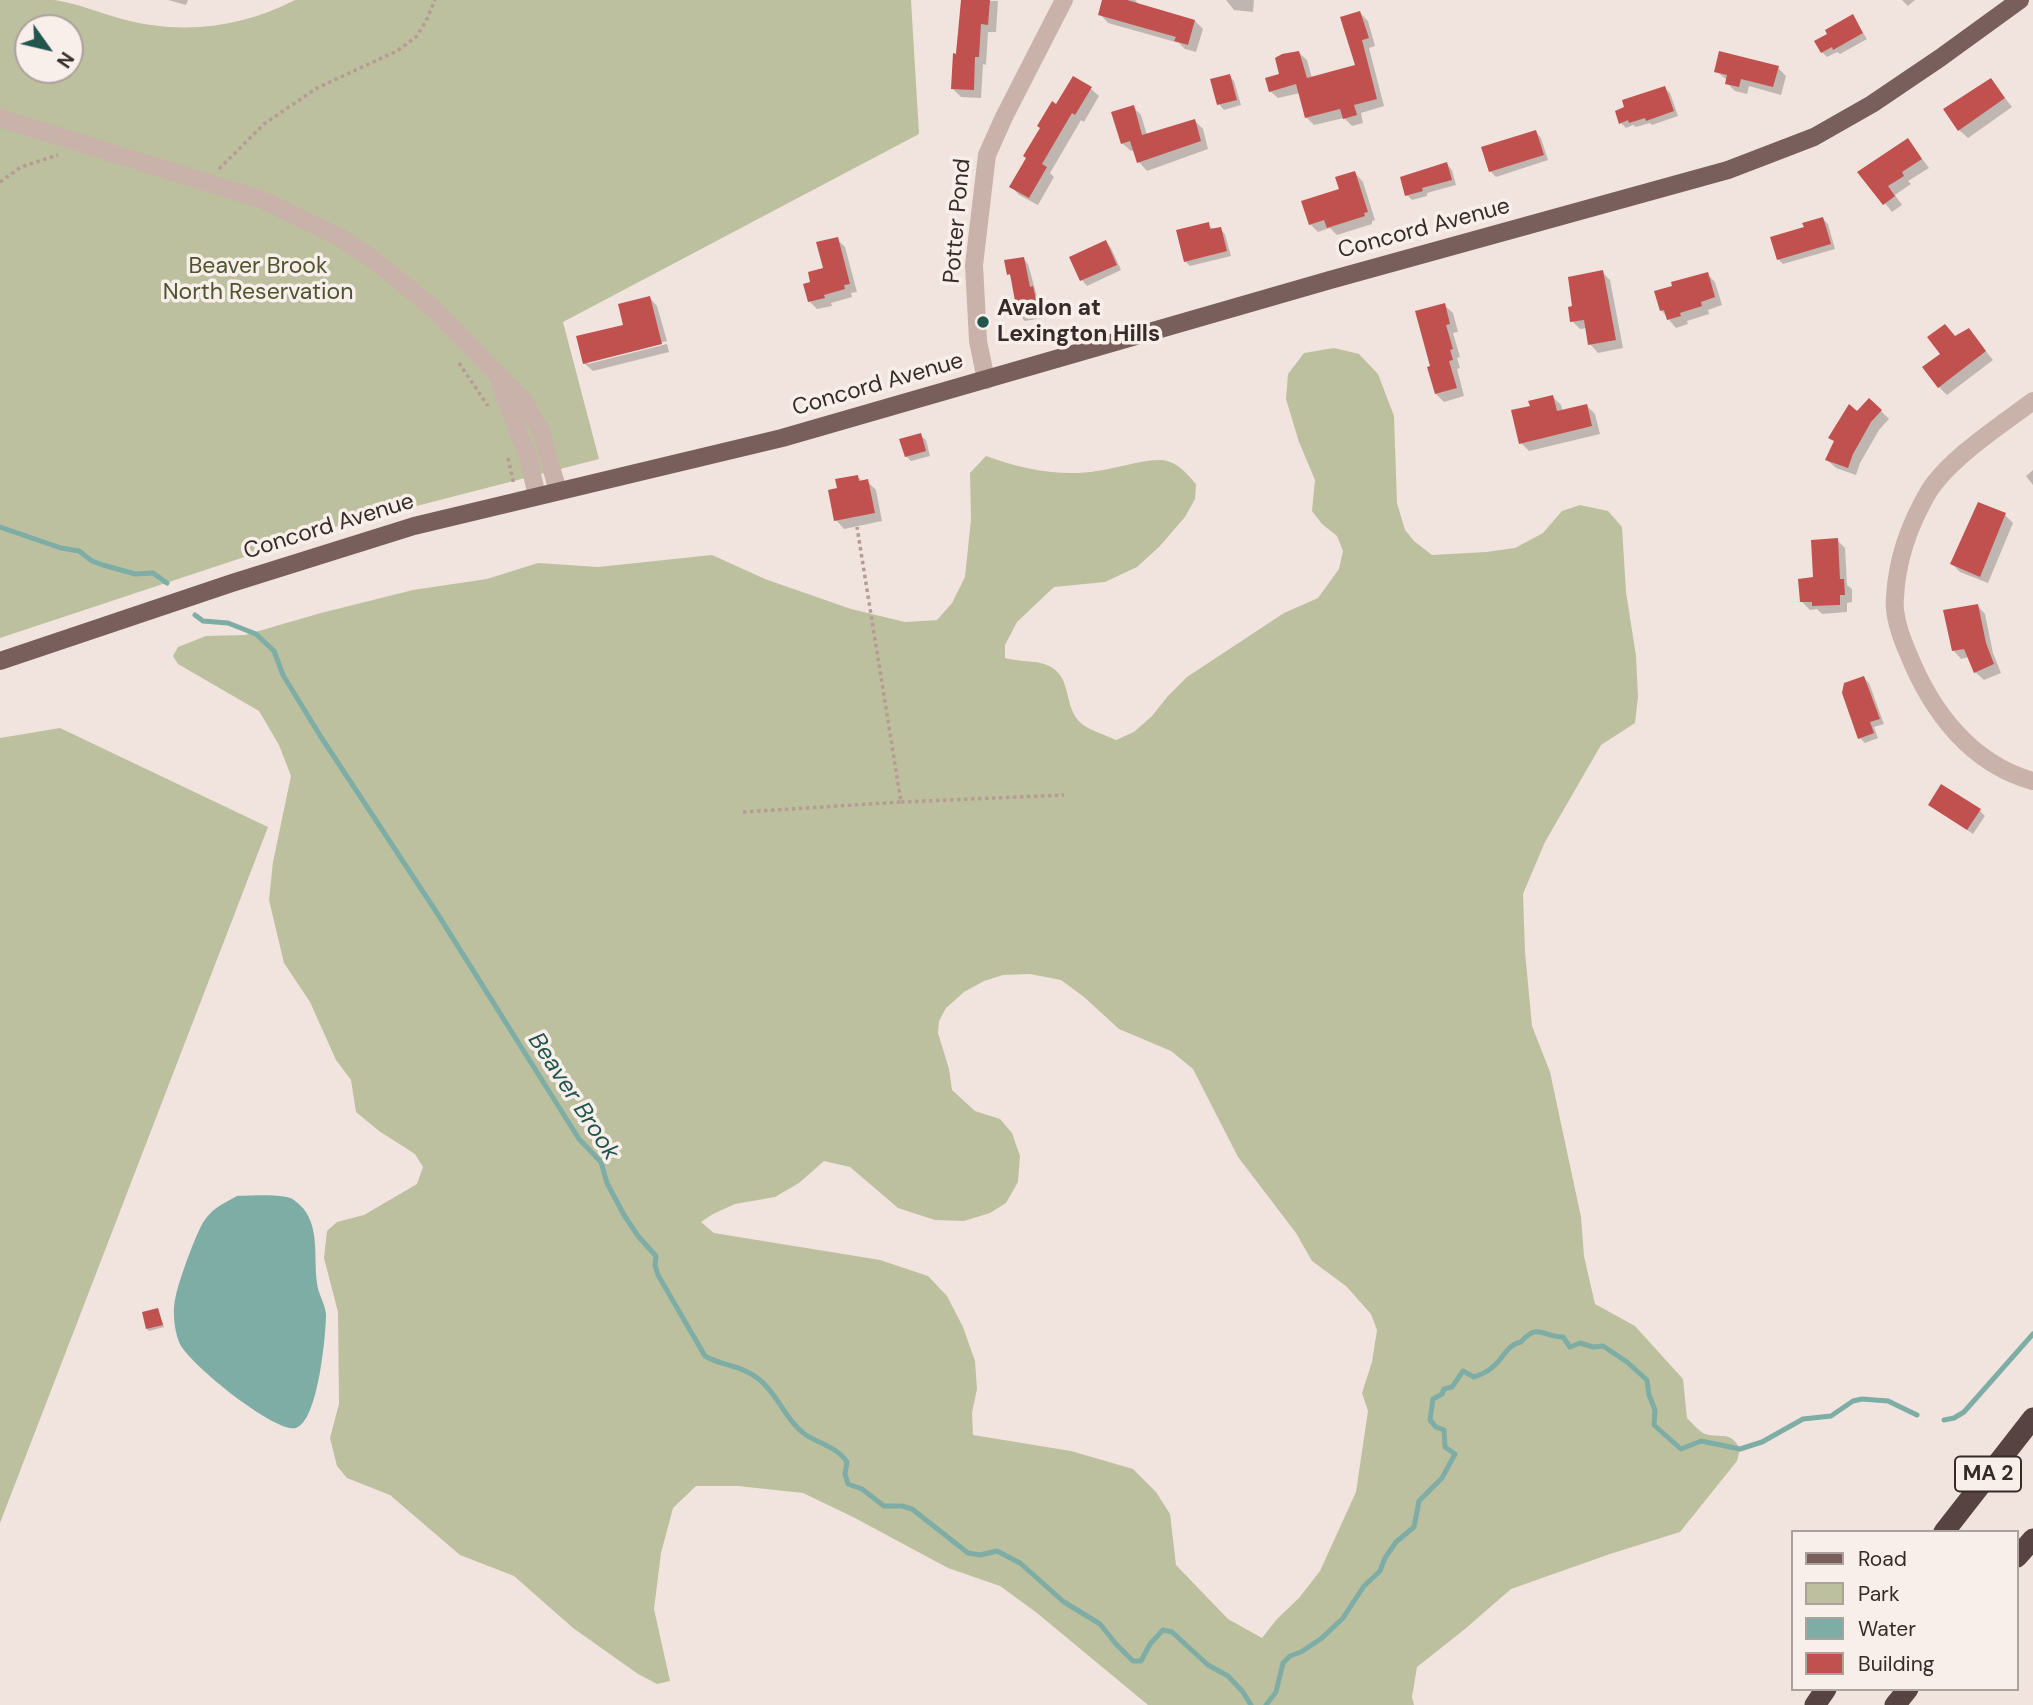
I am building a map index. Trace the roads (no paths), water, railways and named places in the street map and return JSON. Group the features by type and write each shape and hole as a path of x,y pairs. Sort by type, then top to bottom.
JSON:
{"highway":[{"name":"MA 2","path":"1946,1530 2033,1418"},
{"path":"2019,1555 2033,1539"},
{"path":"1895,1705 1906,1691"}],"main road":[{"name":"Concord Avenue","path":"0,661 293,563 414,526 782,438 1316,284 1727,170 1814,137 1872,104 2020,0"}],"street":[{"name":"Potter Pond","path":"986,380 978,341 974,265 987,155 1064,0"},
{"path":"0,118 263,201 341,237 407,285 524,401 541,432 558,491"},
{"path":"497,376 528,457 537,496"},
{"path":"2033,401 1947,468 1931,489 1911,525 1900,561 1894,599 1901,637 1919,681 1938,712 1971,748 2010,775 2033,781"}],"water":[{"path":"237,1196 275,1196 294,1200 303,1208 313,1227 317,1283 326,1314 324,1340 319,1376 310,1410 304,1422 296,1428 270,1420 233,1395 197,1365 185,1352 177,1337 175,1301 194,1242 210,1213"}],"waterway":[{"name":"Beaver Brook","path":"0,527 61,548 79,551 103,565 135,574 153,573 167,583"},
{"name":"Beaver Brook","path":"195,615 203,621 228,623 256,634 274,651 283,675 321,737 437,913 579,1139 601,1162 607,1183 624,1215 656,1256 658,1275 705,1356 746,1371 760,1380 799,1430 843,1457 847,1462 845,1474 848,1484 862,1489 884,1506 912,1509 968,1553 980,1555 997,1551 1020,1563 1064,1602 1100,1624 1133,1661 1141,1661 1150,1644 1163,1630 1172,1632 1208,1665 1228,1676 1251,1705"},
{"name":"Beaver Brook","path":"1266,1705 1276,1692 1283,1663 1290,1656 1322,1638 1343,1618 1364,1586 1380,1571 1396,1542 1414,1527 1419,1501 1442,1478 1455,1454 1445,1447 1444,1430 1436,1427 1430,1420 1433,1399 1442,1394 1444,1389 1452,1387 1463,1371 1474,1377 1482,1374 1498,1362 1509,1348 1532,1333 1563,1337 1570,1347 1580,1343 1593,1347 1603,1346 1627,1362 1647,1380 1655,1410 1654,1425 1681,1449 1701,1441 1740,1449 1762,1442 1803,1419 1831,1416 1853,1401 1862,1399 1888,1401 1917,1415"},
{"name":"Beaver Brook","path":"1944,1420 1964,1412 2033,1334"}],"place":[{"name":"Avalon at Lexington Hills","path":"983,322"}],"park label":[{"name":"Beaver Brook North Reservation","path":"258,280"}]}
